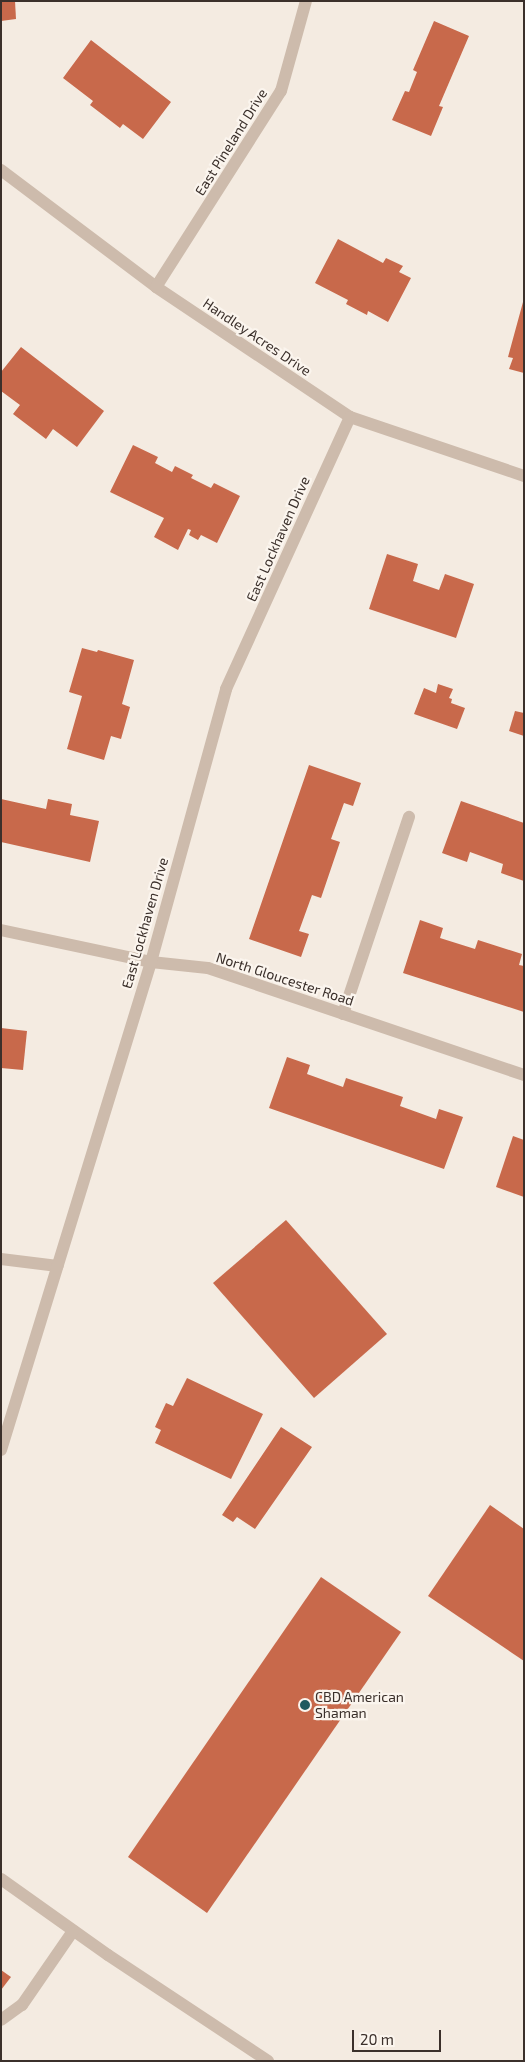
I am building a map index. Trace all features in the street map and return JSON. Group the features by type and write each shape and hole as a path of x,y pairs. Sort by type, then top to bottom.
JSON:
{"street":[{"name":"East Pineland Drive","path":"156,287 281,91 306,1"},
{"name":"Handley Acres Drive","path":"1,170 156,287 350,417 524,476"},
{"name":"East Lockhaven Drive","path":"1,1450 151,962 226,690 350,417"},
{"path":"343,1014 408,817"},
{"name":"North Gloucester Road","path":"1,930 151,962 208,968 524,1075"},
{"path":"1,1259 58,1266"},
{"path":"1,1878 73,1930 268,2061"},
{"path":"1,2020 22,2005 73,1930"}],"building":[{"path":"1,1 15,1 16,19 1,21"},
{"path":"434,21 469,36 439,106 443,107 431,136 392,120 405,91 409,92 417,72 413,70"},
{"path":"91,40 171,102 143,139 123,124 120,128 90,105 93,101 63,78"},
{"path":"338,239 383,263 386,258 403,266 399,272 411,278 388,322 368,311 367,315 346,304 348,300 315,283"},
{"path":"523,302 524,373 509,369 513,358 508,357"},
{"path":"21,347 104,411 77,447 53,429 46,439 13,414 20,405 1,391 1,372"},
{"path":"133,445 158,457 155,463 172,472 175,466 193,475 191,478 211,488 214,483 240,496 217,543 201,535 198,540 189,535 191,530 188,529 178,550 154,537 164,518 110,492"},
{"path":"387,554 418,564 413,581 439,590 445,574 474,584 456,638 369,609"},
{"path":"82,648 97,652 98,650 134,660 122,704 130,707 121,739 111,736 104,760 67,749 82,696 69,692"},
{"path":"438,684 453,689 449,698 452,699 451,703 465,708 457,729 414,714 424,688 436,693"},
{"path":"515,711 524,713 524,736 509,731"},
{"path":"309,765 361,783 353,806 344,803 331,839 340,842 321,898 312,895 299,931 309,934 301,957 249,939"},
{"path":"1,799 46,809 48,799 72,804 70,815 99,821 90,862 1,842"},
{"path":"461,801 524,823 524,881 501,873 503,864 470,852 467,862 442,853"},
{"path":"420,920 443,928 440,938 475,949 478,940 522,954 519,965 524,966 524,1012 403,973"},
{"path":"1,1028 27,1031 23,1070 1,1068"},
{"path":"287,1057 310,1065 307,1074 343,1087 346,1078 403,1097 400,1106 436,1119 439,1109 463,1117 444,1169 269,1108"},
{"path":"513,1136 524,1140 524,1197 496,1187"},
{"path":"286,1220 387,1334 314,1398 213,1283"},
{"path":"187,1378 263,1414 231,1479 155,1443 161,1430 155,1427 166,1403 173,1406"},
{"path":"281,1427 312,1447 255,1529 237,1517 233,1522 222,1515"},
{"path":"490,1505 524,1529 524,1661 428,1596"},
{"path":"321,1577 401,1632 207,1913 128,1857"},
{"path":"1,1970 11,1977 1,1990"}],"place":[{"name":"CBD American Shaman","path":"305,1705"}]}
